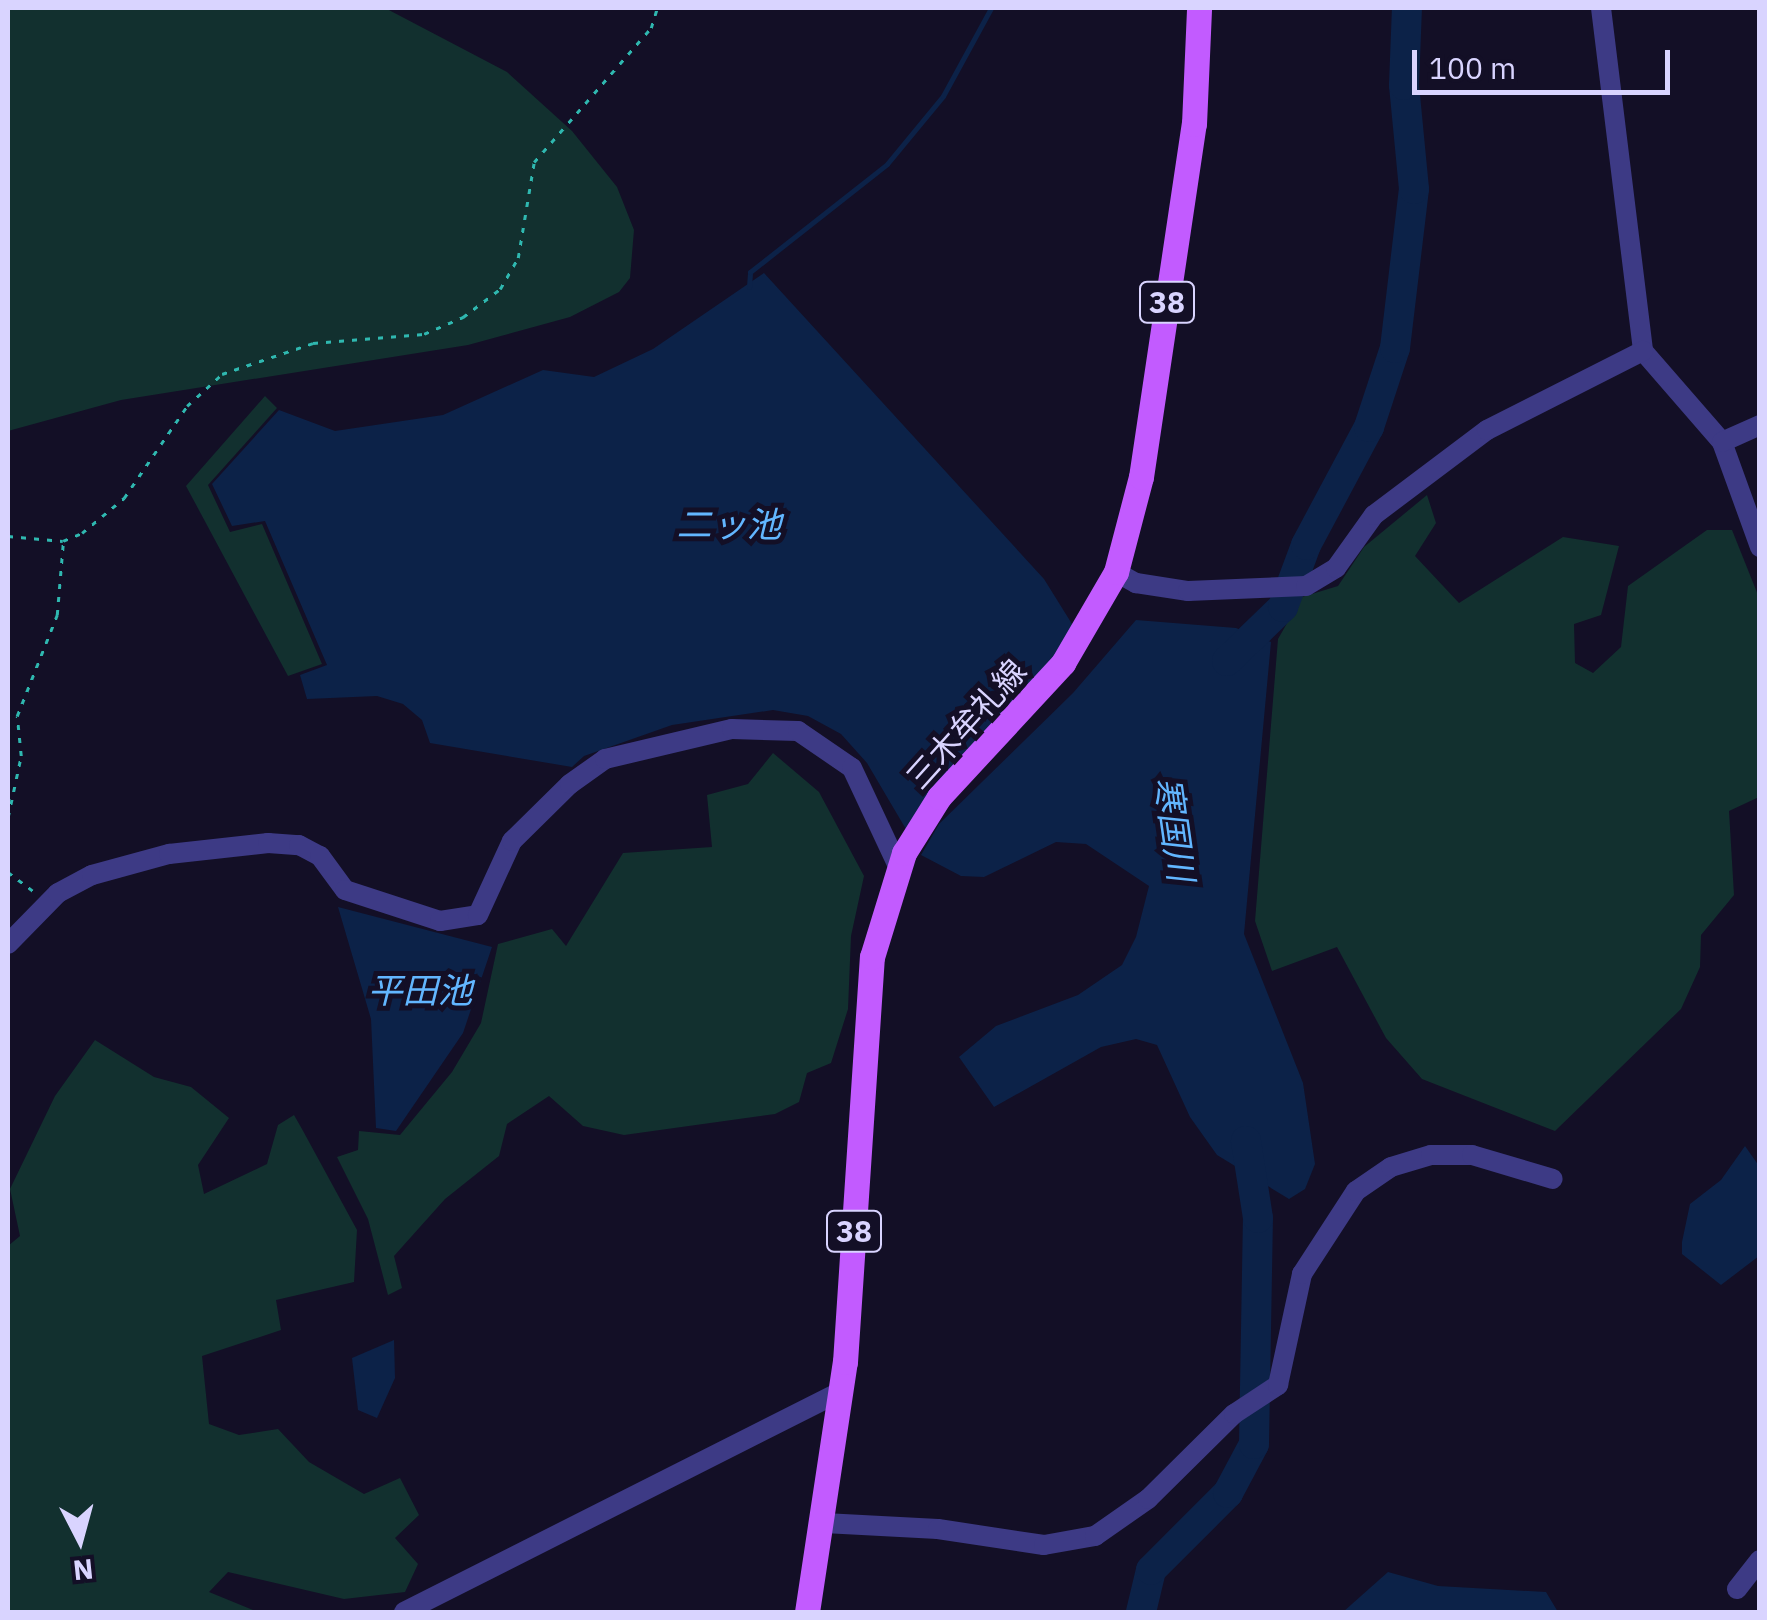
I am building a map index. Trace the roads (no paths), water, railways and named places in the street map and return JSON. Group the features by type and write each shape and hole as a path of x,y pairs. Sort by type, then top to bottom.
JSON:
{"main road":[{"name":"三木牟礼線","path":"806,1612 824,1523 841,1392 872,957 901,859 940,798 1063,663 1112,582 1141,476 1194,124 1199,8"}],"street":[{"path":"1601,8 1642,351 1722,442 1760,547"},
{"path":"1112,582 1188,591 1306,586 1336,568 1385,505 1488,430 1642,351"},
{"path":"1722,442 1760,425"},
{"path":"8,944 48,902 117,866 268,843 299,845 320,856 345,890 440,922 478,915 512,841 570,784 605,760 732,728 798,731 852,768 901,859"},
{"path":"824,1523 938,1529 1044,1546 1096,1536 1148,1499 1234,1414 1278,1384 1302,1274 1356,1191 1392,1167 1431,1155 1472,1155 1553,1179"},
{"path":"404,1612 841,1392"},
{"path":"1737,1590 1760,1560"}],"water":[{"name":"二ッ池","path":"764,273 1044,579 1077,632 910,836 867,763 841,734 808,716 773,710 672,725 584,756 572,767 430,743 422,720 403,704 377,696 307,699 300,675 327,665 265,521 232,526 212,484 279,410 335,431 443,415 543,370 594,377 653,349"},
{"path":"1136,620 1236,628 1271,642 1244,934 1303,1083 1315,1164 1305,1189 1289,1199 1217,1155 1190,1117 1157,1045 1136,1039 1101,1047 994,1107 959,1057 996,1026 1078,995 1122,965 1136,937 1149,886 1086,844 1056,842 984,877 961,876 921,855 939,824 1073,693"},
{"name":"平田池","path":"338,907 492,947 463,1033 396,1131 376,1128 371,1019"},
{"path":"1745,1146 1759,1166 1759,1256 1721,1285 1682,1254 1682,1242 1690,1204 1721,1180"},
{"path":"394,1340 395,1378 377,1418 358,1410 352,1358"},
{"path":"1388,1572 1438,1586 1546,1592 1558,1612 1343,1612"}],"waterway":[{"path":"749,287 750,272 887,164 943,96 991,8"},
{"name":"寒国川","path":"1227,661 1283,607 1306,545 1369,427 1395,348 1414,189 1404,85 1407,8"},
{"name":"寒国川","path":"1141,1612 1151,1570 1228,1493 1254,1444 1258,1218 1246,1141"}]}
